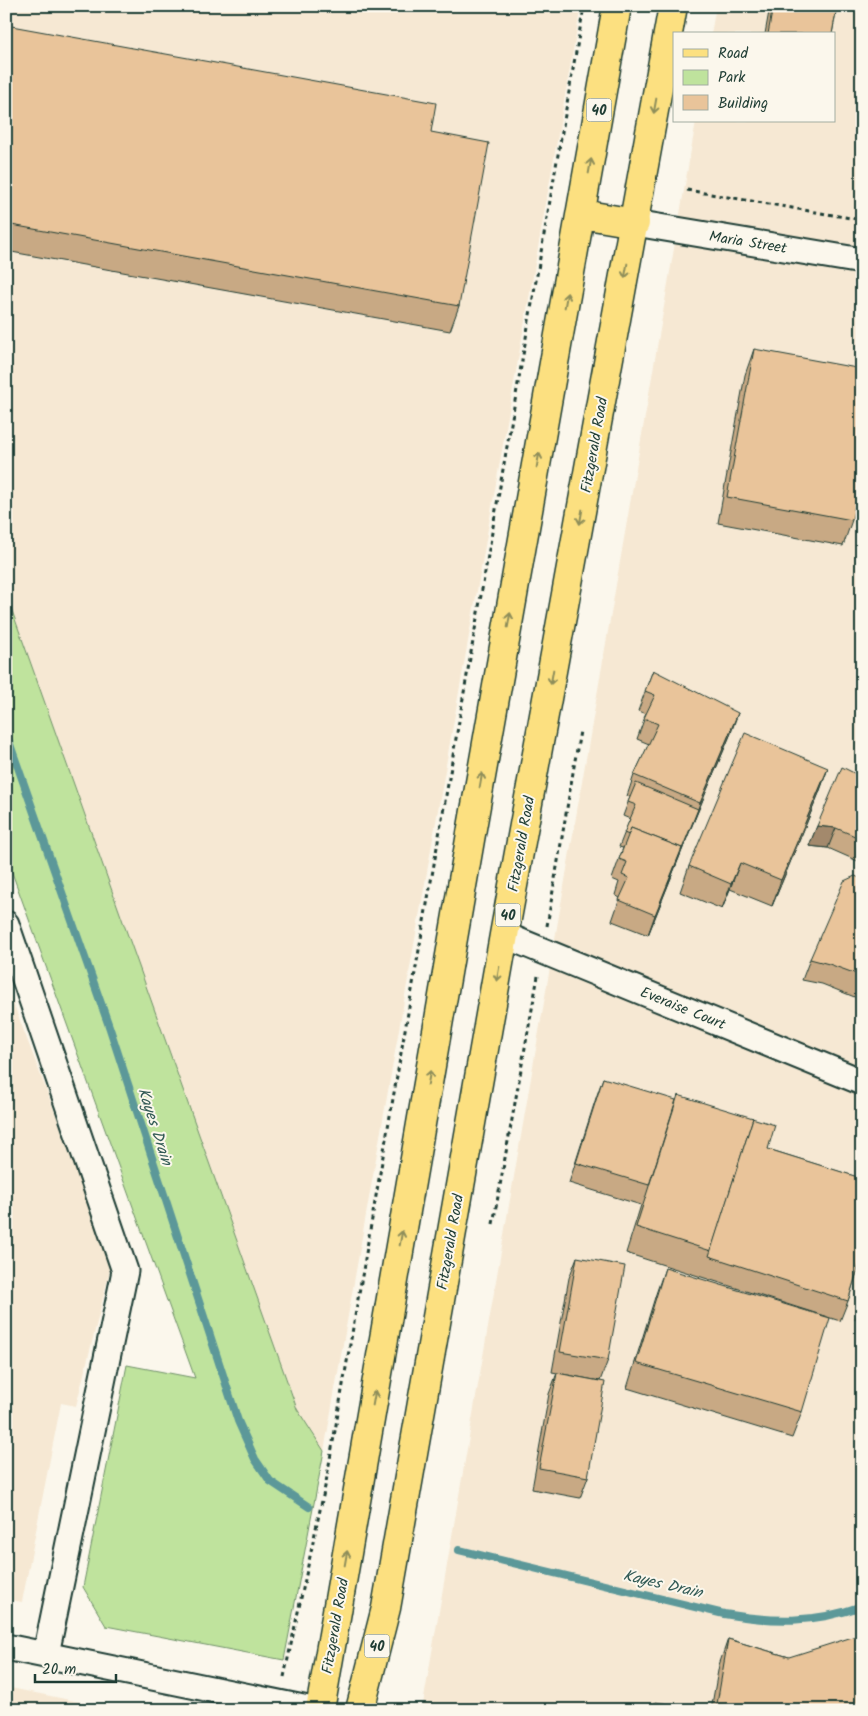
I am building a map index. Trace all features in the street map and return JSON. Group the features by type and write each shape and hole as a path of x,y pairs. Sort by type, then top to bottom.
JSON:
{"main road":[{"name":"Fitzgerald Road","path":"320,1710 472,828 582,214 617,6"},
{"name":"Fitzgerald Road","path":"360,1710 386,1608 504,935 673,6"},
{"path":"582,214 635,223"}],"street":[{"name":"Maria Street","path":"635,223 862,261"},
{"path":"6,924 124,1271 46,1654"},
{"name":"Everaise Court","path":"504,935 862,1082"},
{"path":"6,1646 313,1710"}],"path":[{"path":"279,1703 326,1482 584,6"},
{"path":"687,190 862,220"}],"shaded area":[{"path":"6,6 581,6 324,1451 297,1409 6,594"},
{"path":"716,6 862,6 862,1710 422,1710 696,122 836,122 836,32 711,32"},
{"path":"6,984 112,1262 76,1406 61,1403 22,1602 6,1599"},
{"path":"6,1687 119,1710 6,1710"}],"green space":[{"path":"6,594 297,1409 324,1451 284,1660 106,1626 83,1587 127,1365 195,1378 6,856"}],"building":[{"path":"773,6 837,6 832,32 768,32"},
{"path":"6,25 436,103 431,132 489,143 459,306 6,224"},
{"path":"754,349 862,369 862,469 852,520 727,497"},
{"path":"653,670 738,713 700,803 634,775 658,724 644,718 655,695 645,691"},
{"path":"745,733 828,768 781,880 740,863 731,884 689,866"},
{"path":"842,767 862,777 862,839 836,828 817,826"},
{"path":"636,783 698,809 680,854 682,848 631,828 629,835 624,833 636,805 628,802"},
{"path":"631,828 682,848 655,915 619,900 629,878 622,875 627,862 619,859"},
{"path":"855,876 862,879 862,976 810,959 844,881"},
{"path":"603,1078 676,1100 649,1185 576,1163"},
{"path":"678,1095 753,1118 711,1251 636,1227"},
{"path":"753,1118 775,1125 768,1149 861,1178 862,1176 862,1256 848,1301 709,1256"},
{"path":"577,1257 625,1266 608,1360 560,1352"},
{"path":"665,1268 830,1318 802,1412 636,1363"},
{"path":"557,1373 605,1382 588,1477 539,1468"},
{"path":"862,1634 862,1710 716,1710 728,1639 789,1657"},
{"path":"655,1702 704,1709 654,1710"}],"waterway":[{"name":"Kayes Drain","path":"6,733 110,1029 238,1421 255,1459 270,1481 309,1507"},
{"name":"Kayes Drain","path":"459,1550 742,1617 776,1620 810,1619 862,1606"}]}
